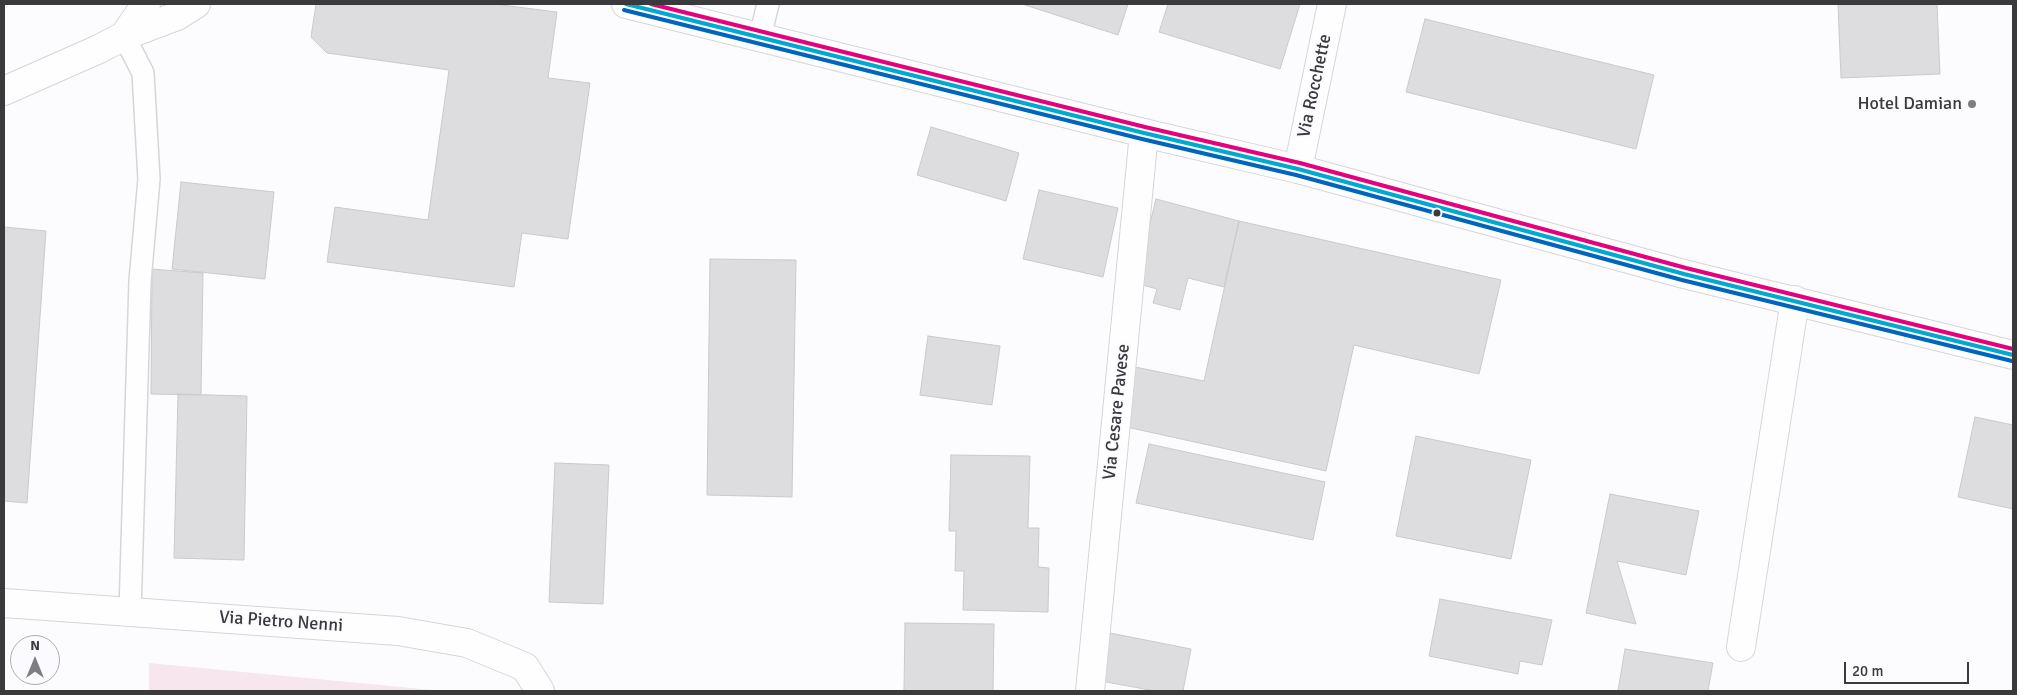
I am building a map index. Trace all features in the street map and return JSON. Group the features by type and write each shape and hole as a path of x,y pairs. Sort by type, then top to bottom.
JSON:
{"street":[{"path":"124,36 146,4"},
{"path":"4,91 124,36 177,16 196,4"},
{"path":"626,4 1144,133 1298,169 1684,274 2013,355"},
{"name":"Via Rocchette","path":"1298,169 1332,4"},
{"name":"Via Cesare Pavese","path":"1090,691 1144,133"},
{"path":"1741,647 1795,300"},
{"name":"Via Pietro Nenni","path":"4,603 398,631 467,643 525,667 540,691"}],"lane":[{"path":"760,37 768,4"},
{"path":"124,36 143,73 149,179 140,281 130,611"}],"shaded area":[{"path":"149,663 443,691 149,691"}],"building":[{"path":"316,4 494,4 557,12 548,78 590,83 568,239 522,233 514,287 327,262 335,207 428,220 449,70 327,53 311,37"},
{"path":"1022,4 1128,4 1118,35"},
{"path":"1168,4 1300,4 1280,69 1159,32"},
{"path":"1838,4 1937,4 1940,74 1841,78"},
{"path":"1425,19 1654,75 1636,149 1406,92"},
{"path":"931,127 1019,153 1006,201 917,175"},
{"path":"181,182 274,192 265,279 172,269"},
{"path":"1039,190 1118,208 1103,277 1023,259"},
{"path":"1156,199 1239,221 1224,287 1188,278 1180,310 1153,303 1157,289 1135,283"},
{"path":"1239,221 1501,280 1479,374 1354,345 1326,471 1122,426 1135,367 1204,381"},
{"path":"4,227 46,231 27,503 4,501"},
{"path":"710,259 796,260 792,497 707,495"},
{"path":"152,269 203,273 201,395 151,394"},
{"path":"928,336 1000,346 992,405 920,395"},
{"path":"178,394 247,396 244,560 174,558"},
{"path":"1975,417 2013,425 2013,509 1958,497"},
{"path":"1416,436 1531,460 1511,559 1396,536"},
{"path":"1149,444 1325,482 1313,540 1136,503"},
{"path":"951,455 1030,456 1028,528 1039,528 1038,567 1049,568 1048,612 963,610 964,571 955,571 956,531 949,531"},
{"path":"555,463 609,465 603,604 549,602"},
{"path":"1610,494 1699,511 1686,575 1617,561 1636,624 1586,613"},
{"path":"1440,599 1552,620 1542,665 1520,661 1518,674 1429,656"},
{"path":"905,623 994,624 993,691 904,691"},
{"path":"1110,633 1191,649 1183,691 1155,691 1101,681"},
{"path":"1625,649 1713,663 1708,691 1618,691"}],"transit line":[{"path":"626,4 1144,133 1298,169 1684,274 2013,355"},
{"path":"651,4 1145,127 1300,163 1686,268 2013,349"},
{"path":"624,10 1142,139 1296,175 1682,280 2012,361"}],"place":[{"name":"Hotel Damian","path":"1972,104"}]}
